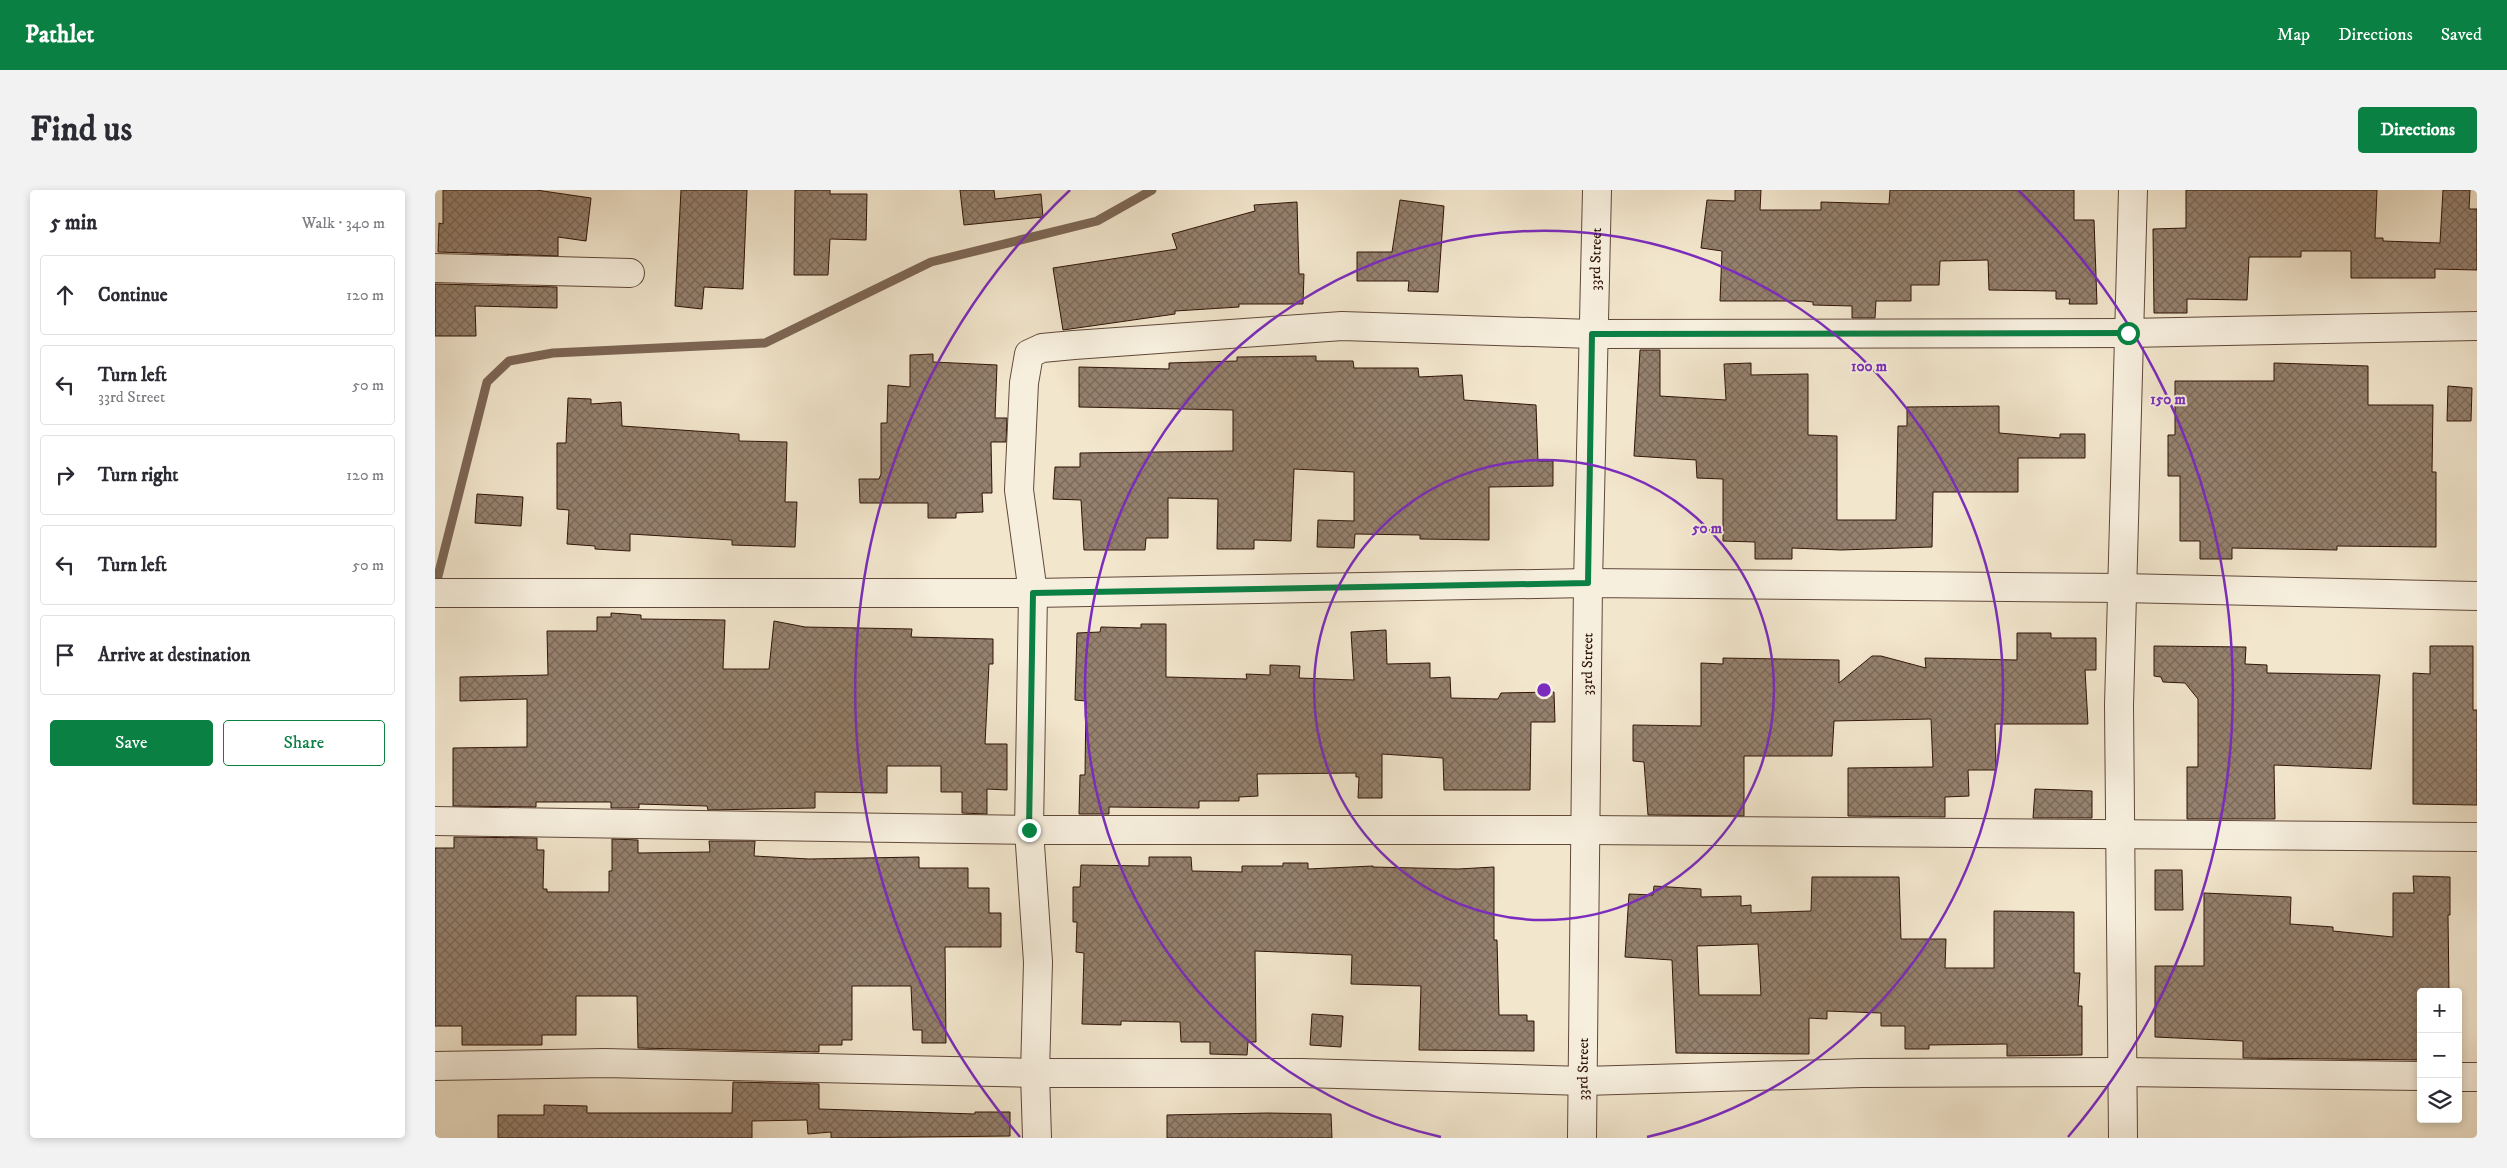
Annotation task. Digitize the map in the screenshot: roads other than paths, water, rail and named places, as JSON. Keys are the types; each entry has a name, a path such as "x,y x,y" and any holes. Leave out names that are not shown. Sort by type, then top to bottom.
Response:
{"street":[{"name":"33rd Street","path":"1583,1138 1588,583 1592,334 1597,190"},
{"path":"2123,1138 2119,705 2133,190"},
{"path":"435,268 630,273"},
{"path":"1037,1138 1035,1073 1038,962 1029,830 1033,593 1019,490 1025,365 1029,354 1042,348 1074,345 1342,326 1592,334 2128,333 2477,326"},
{"path":"435,593 1033,593 1588,583 2122,588 2477,596"},
{"path":"435,821 1029,830 1586,830 2477,837"},
{"path":"435,1066 604,1063 1035,1073 1303,1073 1584,1081 1862,1073 2122,1072 2417,1076"},
{"path":"2462,1077 2477,1077"}],"waterway":[{"path":"435,588 487,382 509,361 553,353 765,343 931,262 1097,221 1152,190"}]}
